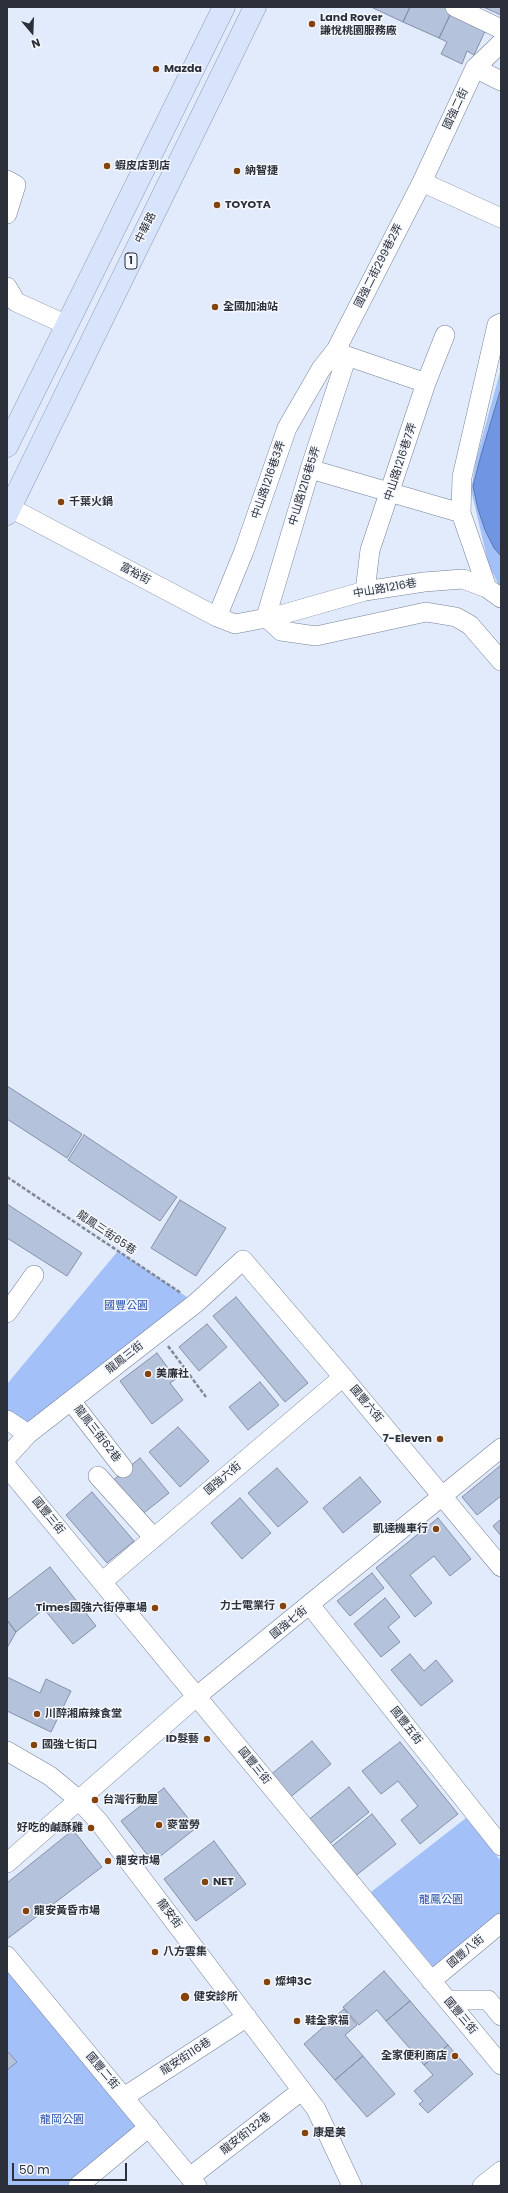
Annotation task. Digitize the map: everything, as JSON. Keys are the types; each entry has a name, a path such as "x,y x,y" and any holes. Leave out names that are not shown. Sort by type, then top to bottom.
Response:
{"main road":[{"path":"7,446 224,7"},
{"name":"中華路","path":"8,509 255,7"}],"street":[{"path":"455,7 501,30"},
{"name":"國強二街","path":"422,182 475,68 501,43"},
{"path":"475,68 501,81"},
{"path":"7,180 16,185 7,214"},
{"path":"422,182 501,218"},
{"name":"國強二街299巷2弄","path":"341,353 422,182"},
{"path":"7,287 16,302 67,325"},
{"path":"494,593 461,513 462,477 497,324 501,323"},
{"name":"中山路1216巷7弄","path":"365,591 370,550 391,492 426,383 445,335"},
{"path":"341,353 426,383"},
{"name":"中山路1216巷5弄","path":"266,617 310,469 341,353"},
{"name":"中山路1216巷3弄","path":"217,617 244,551 287,428 321,369 341,353"},
{"path":"310,469 461,513"},
{"name":"富裕街","path":"8,509 217,617 235,624 266,617"},
{"name":"中山路1216巷","path":"266,617 365,591 424,582 463,579 494,593"},
{"path":"266,617 281,631 316,636 426,612 456,617 470,625 501,662"},
{"name":"龍鳳三街","path":"7,1456 28,1434 196,1303 243,1260"},
{"name":"國豐六街","path":"243,1260 343,1376 501,1567"},
{"path":"7,1313 34,1275"},
{"name":"國強六街","path":"102,1582 343,1376"},
{"name":"龍鳳三街62巷","path":"71,1401 123,1468"},
{"path":"7,1420 28,1434"},
{"name":"國強七街","path":"7,1863 197,1696 310,1606 501,1448"},
{"name":"國豐三街","path":"7,1467 501,2065"},
{"path":"98,1476 154,1538"},
{"name":"國豐五街","path":"310,1606 501,1846"},
{"name":"龍安街","path":"7,1751 50,1776 79,1800 99,1822 316,2109 352,2186"},
{"name":"國豐八街","path":"431,1981 501,1922"},
{"name":"國豐二街","path":"7,1956 194,2181"},
{"path":"447,2000 488,2000 501,2016"},
{"name":"龍安街116巷","path":"124,2097 247,2017"},
{"name":"龍安街132巷","path":"194,2181 301,2091"},
{"path":"78,2186 149,2127"},
{"path":"482,2186 501,2171"}],"path":[{"name":"龍鳳三街65巷","path":"7,1177 196,1303"},
{"path":"158,1332 206,1397"}],"green space":[{"path":"501,332 501,589 489,566 471,490 476,460 500,372"},
{"name":"國豐公園","path":"118,1251 196,1303 28,1434 7,1420 7,1384"},
{"name":"龍鳳公園","path":"466,1818 501,1861 501,1915 435,1969 371,1892"},
{"name":"龍岡公園","path":"7,1969 140,2128 68,2186 7,2186"}],"shaded area":[{"path":"501,388 501,556 494,548 485,530 478,509 473,486"}],"building":[{"path":"371,7 410,7 403,22"},
{"path":"410,7 443,7 452,11 439,38 403,22"},
{"path":"483,7 501,7 501,15"},
{"path":"452,11 487,27 474,55 467,51 462,64 441,54 447,42 439,38"},
{"path":"7,1086 82,1134 67,1158 7,1119"},
{"path":"84,1135 177,1197 160,1221 68,1160"},
{"path":"180,1200 226,1228 196,1276 151,1248"},
{"path":"7,1204 82,1253 67,1276 7,1238"},
{"path":"236,1297 308,1383 285,1402 213,1316"},
{"path":"207,1324 227,1347 199,1371 179,1347"},
{"path":"157,1353 176,1379 170,1383 183,1400 152,1424 120,1381"},
{"path":"260,1382 279,1405 248,1430 229,1407"},
{"path":"178,1427 209,1461 180,1487 149,1452"},
{"path":"140,1458 169,1493 140,1516 111,1482"},
{"path":"501,1465 501,1496 477,1515 462,1497"},
{"path":"277,1468 308,1502 278,1527 248,1493"},
{"path":"360,1477 381,1502 343,1533 323,1508"},
{"path":"92,1492 134,1541 107,1563 66,1515"},
{"path":"240,1498 271,1533 242,1559 211,1523"},
{"path":"438,1518 471,1559 450,1576 434,1556 410,1575 432,1603 415,1617 376,1568"},
{"path":"501,1519 501,1536 493,1526"},
{"path":"50,1567 96,1626 73,1644 44,1609 16,1632 7,1620 7,1600"},
{"path":"372,1573 384,1588 350,1616 337,1601"},
{"path":"385,1598 400,1617 388,1627 400,1642 381,1657 354,1624"},
{"path":"7,1620 16,1632 7,1648"},
{"path":"410,1654 424,1671 436,1660 453,1681 421,1706 391,1670"},
{"path":"7,1677 40,1693 46,1679 71,1691 51,1732 7,1711"},
{"path":"312,1741 331,1764 288,1799 269,1776"},
{"path":"400,1742 458,1814 420,1844 401,1820 418,1806 398,1781 381,1794 362,1771"},
{"path":"349,1787 369,1812 327,1846 307,1821"},
{"name":"麥當勞","path":"164,1788 196,1828 153,1862 121,1821"},
{"path":"372,1814 396,1844 354,1877 331,1847"},
{"name":"龍安黃昏市場","path":"73,1830 102,1867 7,1939 7,1883"},
{"name":"NET","path":"214,1841 246,1884 196,1921 164,1879"},
{"path":"384,1971 410,2001 386,2021 377,2010 359,2025 343,2007"},
{"path":"410,2001 448,2045 424,2065 386,2021"},
{"path":"344,2009 357,2025 345,2035 363,2056 335,2080 304,2044"},
{"path":"448,2045 473,2074 428,2113 419,2104 423,2101 414,2091 433,2075 424,2065"},
{"path":"7,2051 17,2062 7,2070"},
{"path":"363,2056 395,2094 367,2117 335,2080"}],"place":[{"name":"Land Rover 謙悅桃園服務廠","path":"312,24"},
{"name":"Mazda","path":"156,69"},
{"name":"蝦皮店到店","path":"107,166"},
{"name":"納智捷","path":"237,171"},
{"name":"TOYOTA","path":"217,205"},
{"name":"全國加油站","path":"215,307"},
{"name":"千葉火鍋","path":"61,502"},
{"name":"美廉社","path":"148,1374"},
{"name":"7-Eleven","path":"440,1439"},
{"name":"凱達機車行","path":"436,1529"},
{"name":"力士電業行","path":"283,1606"},
{"name":"Times國強六街停車場","path":"155,1608"},
{"name":"川醉湘麻辣食堂","path":"37,1714"},
{"name":"ID髮藝","path":"207,1739"},
{"name":"國強七街口","path":"34,1745"},
{"name":"台灣行動屋","path":"95,1800"},
{"name":"麥當勞","path":"159,1825"},
{"name":"好吃的鹹酥雞","path":"91,1828"},
{"name":"龍安市場","path":"108,1861"},
{"name":"NET","path":"205,1882"},
{"name":"龍安黃昏市場","path":"26,1911"},
{"name":"八方雲集","path":"155,1952"},
{"name":"燦坤3C","path":"267,1982"},
{"name":"健安診所","path":"185,1997"},
{"name":"鞋全家福","path":"297,2021"},
{"name":"全家便利商店","path":"455,2056"},
{"name":"康是美","path":"305,2133"}]}
